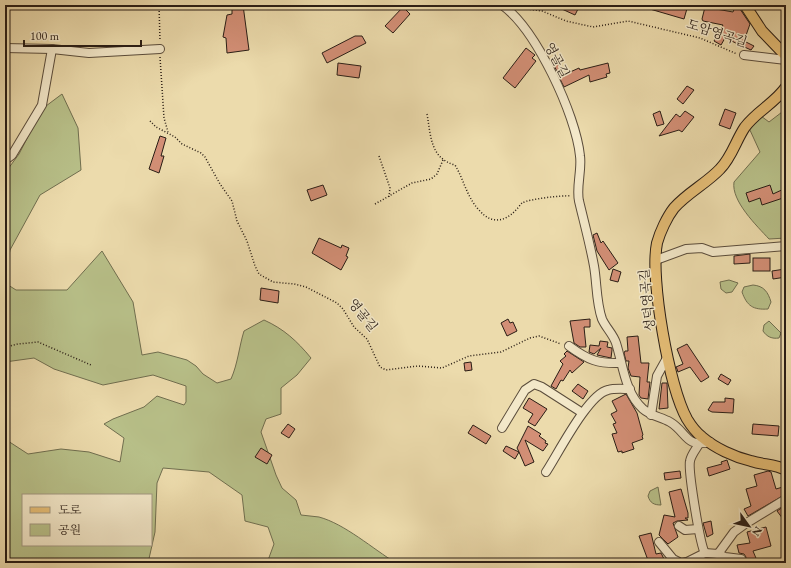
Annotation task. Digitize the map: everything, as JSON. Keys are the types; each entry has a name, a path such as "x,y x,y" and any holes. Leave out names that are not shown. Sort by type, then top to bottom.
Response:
{"main road":[{"path":"745,5 762,31 786,56"},
{"name":"성덕영곡길","path":"784,466 751,461 725,451 701,437 686,418 667,358 656,285 656,260 657,243 665,222 674,208 720,168 731,153 745,127 757,114 780,96 786,87"}],"street":[{"name":"영골길","path":"504,6 521,24 547,65 572,120 580,156 578,199 594,267 602,319 615,342 630,389 637,402 651,415 671,423 690,442 699,444"},
{"path":"5,48 52,49 89,53 160,50"},
{"path":"5,156 8,158 12,155 42,106 52,49"},
{"name":"도암영곡길","path":"744,55 786,60"},
{"path":"656,260 686,249 702,248 713,252 786,246"},
{"path":"569,346 587,359 605,364 621,363"},
{"path":"651,415 657,376 667,358"},
{"path":"502,428 525,390 534,384 542,387 581,412"},
{"path":"546,472 581,412 600,394 607,390 630,389"},
{"path":"705,553 698,529 690,461 699,444 710,442"},
{"path":"718,554 734,532 744,524 786,499"},
{"path":"679,526 685,530 698,529"},
{"path":"659,542 673,559 685,563 705,553 741,559"}],"path":[{"path":"159,5 163,111 168,132"},
{"name":"도암영곡길","path":"504,6 542,11 560,20 594,27 628,21 700,38 744,55"},
{"path":"427,114 435,152 446,163 455,165 469,196 480,212 489,219 500,221 508,218 522,203 570,196 578,199"},
{"name":"영골길","path":"150,121 156,127 168,132 182,144 201,153 205,157 220,184 232,201 237,221 259,274 273,282 306,287 337,303 343,309 354,327 367,339 380,367 386,370 418,366 442,368 469,356 501,352 530,338 539,336 569,346"},
{"path":"379,156 390,188 389,197"},
{"path":"376,204 412,183 431,179 437,174 443,160"},
{"path":"5,347 38,342 91,365"}],"green space":[{"path":"62,94 78,128 81,170 40,195 10,250 5,278 5,173 19,154 42,109"},
{"path":"786,109 786,122 783,125 786,132 786,238 769,239 746,213 741,205 734,189 734,182 760,152 749,128 761,116 769,122"},
{"path":"102,251 133,302 142,355 158,352 187,360 196,366 203,374 217,383 231,379 244,331 264,320 278,327 301,346 311,358 297,375 281,388 281,414 266,419 261,432 282,488 296,500 301,515 319,517 339,525 396,563 267,563 274,544 268,527 245,521 242,495 209,472 163,468 157,483 155,532 152,545 152,494 22,494 22,546 152,546 148,563 5,563 5,437 8,441 28,454 61,449 89,452 120,462 124,438 104,424 144,407 157,396 184,405 186,402 186,386 153,375 103,385 54,369 34,358 5,362 5,283 16,290 67,290"},
{"path":"729,280 738,283 732,292 726,293 721,289 720,282"},
{"path":"753,285 763,288 767,292 771,302 768,309 754,308 746,301 742,292 744,287"},
{"path":"769,321 781,333 779,338 770,337 763,331 764,325"},
{"path":"658,487 661,505 656,505 653,503 648,496 650,491"}],"building":[{"path":"232,5 243,5 249,50 227,53 226,38 223,37 227,15 232,14"},
{"path":"553,5 574,5 579,7 575,15"},
{"path":"643,5 688,5 684,19 643,7"},
{"path":"403,7 410,14 393,33 385,26"},
{"path":"705,7 733,12 735,7 740,9 750,24 744,41 754,46 751,50 725,38 721,45 714,41 723,25 703,21 702,19"},
{"path":"355,36 362,36 366,43 327,63 322,53"},
{"path":"526,48 535,55 532,58 536,61 515,88 503,78"},
{"path":"558,62 562,73 559,75 553,64"},
{"path":"338,63 361,66 359,78 337,75"},
{"path":"608,63 610,73 606,74 607,77 590,82 589,75 564,87 559,77 579,68 580,70"},
{"path":"687,86 694,90 683,104 677,99"},
{"path":"725,109 736,113 730,129 719,125"},
{"path":"660,111 664,124 657,126 653,114"},
{"path":"685,111 694,117 682,132 679,130 659,136 676,114 680,117"},
{"path":"160,136 166,138 161,156 164,156 159,173 149,169"},
{"path":"323,185 327,195 311,201 307,190"},
{"path":"770,185 773,194 786,188 786,197 762,205 760,198 749,202 746,193"},
{"path":"597,233 601,243 603,241 618,263 609,270 597,251 593,235"},
{"path":"319,238 341,248 342,245 349,248 346,256 348,257 341,270 312,253"},
{"path":"750,254 750,263 734,264 734,256"},
{"path":"753,258 770,258 770,271 753,271"},
{"path":"613,269 621,272 618,282 610,280"},
{"path":"785,269 786,277 773,279 772,271"},
{"path":"261,288 279,291 278,303 260,300"},
{"path":"508,319 510,323 513,322 517,331 507,336 501,323"},
{"path":"590,319 590,327 584,327 586,347 580,347 574,343 570,321"},
{"path":"638,336 641,363 649,363 647,382 650,382 648,399 641,398 639,395 640,377 631,376 628,368 629,361 626,361 624,353 625,351 628,351 627,337"},
{"path":"600,341 608,342 607,347 612,348 611,358 597,355 601,348 594,354 589,352 590,345 599,346"},
{"path":"687,344 709,377 701,382 690,367 678,372 676,367 683,364 677,349"},
{"path":"567,351 584,362 572,373 570,370 563,381 561,380 556,389 551,386 563,364 560,361 566,356 564,354"},
{"path":"471,362 472,370 465,371 464,363"},
{"path":"721,374 731,380 728,385 718,379"},
{"path":"662,383 667,383 668,408 659,409"},
{"path":"578,384 588,391 583,399 572,391"},
{"path":"626,394 637,413 643,439 632,443 634,449 622,453 622,451 618,452 612,434 617,433 613,424 616,423 611,414 617,411 612,401"},
{"path":"529,398 547,409 535,426 528,422 533,414 523,408"},
{"path":"725,398 734,399 733,413 712,412 708,410 713,402 725,402"},
{"path":"288,424 295,429 289,438 281,433"},
{"path":"753,424 779,426 778,436 752,434"},
{"path":"473,425 491,436 486,444 468,433"},
{"path":"528,426 541,434 539,436 546,441 545,443 548,444 543,451 525,440 534,462 525,466 517,448"},
{"path":"506,446 519,452 515,459 503,451"},
{"path":"261,448 272,455 267,464 255,457"},
{"path":"727,460 730,469 709,476 707,468 722,464 721,462"},
{"path":"680,471 681,478 665,480 664,473"},
{"path":"768,471 771,472 776,489 786,486 786,494 748,516 744,509 751,506 746,489 757,486 754,475"},
{"path":"681,489 688,513 688,518 685,518 688,520 673,523 678,537 668,544 659,535 664,515 675,517 669,492"},
{"path":"786,505 786,523 777,511"},
{"path":"711,521 713,534 707,537 703,523"},
{"path":"766,527 771,546 753,551 758,563 745,563 746,557 744,554 739,553 737,545 750,543 747,532"},
{"path":"651,533 656,554 661,553 666,563 649,563 639,536"}]}
